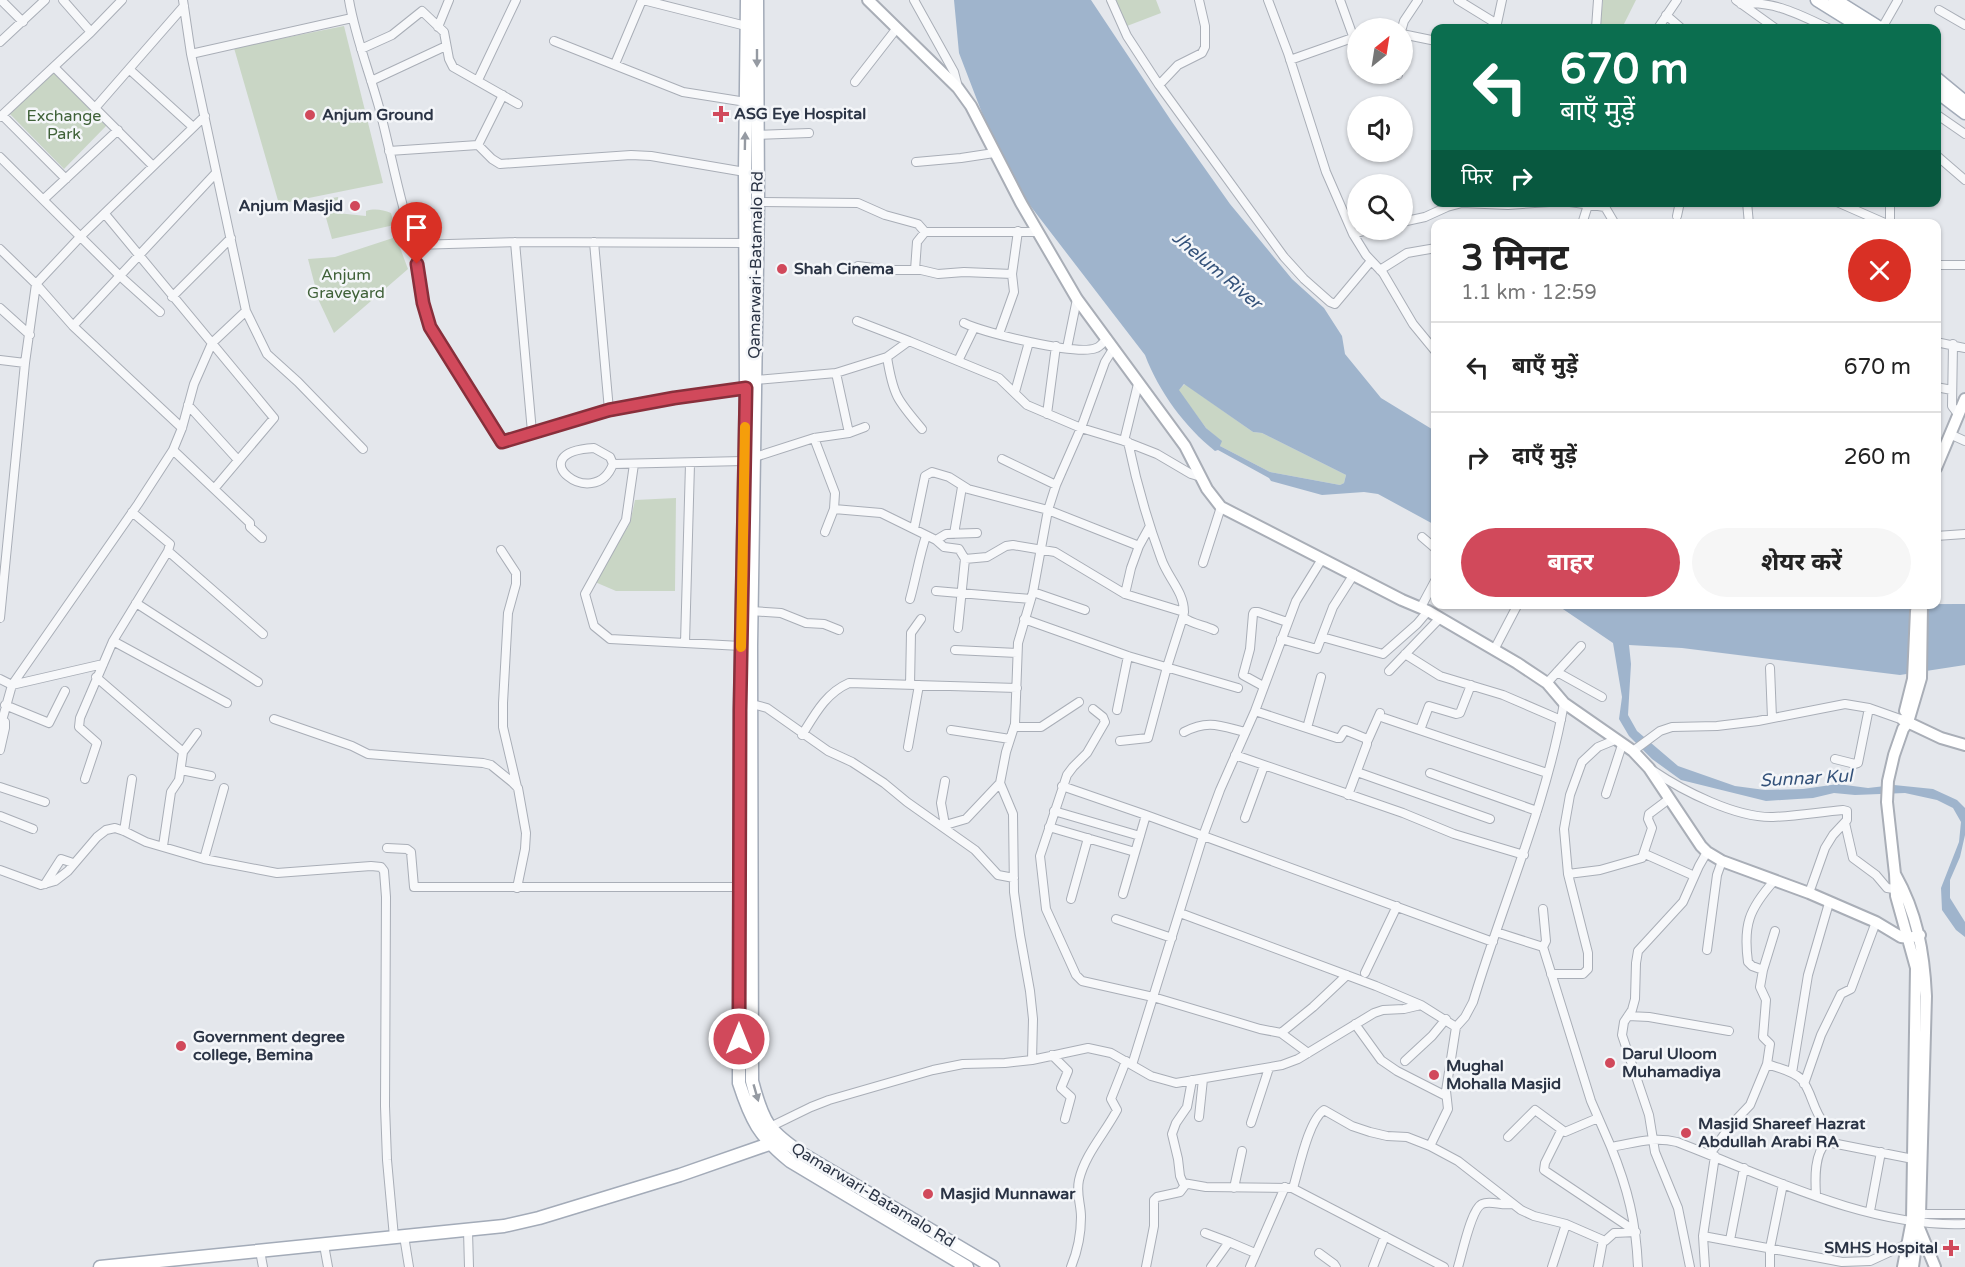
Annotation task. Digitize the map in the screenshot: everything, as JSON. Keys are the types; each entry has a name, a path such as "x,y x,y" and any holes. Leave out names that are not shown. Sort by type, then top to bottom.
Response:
{"main road":[{"path":"747,0 745,243 750,384"},
{"name":"Qamarwari-Batamalo Rd","path":"757,0 758,202 741,646 739,1083 747,1107 769,1144 790,1161 967,1267"},
{"path":"1817,0 1856,24"},
{"path":"1835,0 1874,24"},
{"path":"1941,82 1965,102"},
{"path":"1941,95 1965,113"},
{"name":"Qamarwari-Batamalo Rd","path":"748,459 752,704 752,1081 762,1113 776,1136 993,1267"},
{"path":"739,887 752,892"},
{"path":"100,1267 201,1262 260,1251 504,1226 540,1218 769,1144 804,1155"},
{"path":"902,1228 908,1216"}],"street":[{"path":"1,0 23,22"},
{"path":"0,42 45,0"},
{"path":"63,0 91,32"},
{"path":"66,179 1,116 122,0"},
{"path":"349,0 402,209 414,245 423,303 430,327 502,442 609,410 750,384 836,373 887,357 909,341"},
{"path":"438,27 449,0"},
{"path":"615,64 643,0 746,26"},
{"path":"868,0 958,88 970,106 1037,232 1077,299 1185,446 1207,489 1221,507 1402,600 1424,609 1547,683 1564,703 1615,740 1636,749 1707,852 1722,861 1809,893 1880,924 1901,937 1914,937"},
{"path":"914,0 954,72 958,88"},
{"path":"1111,0 1127,36 1159,85 1284,258 1330,302 1335,304 1371,261"},
{"path":"1159,85 1178,65 1202,53 1205,47 1205,26 1199,0"},
{"path":"1268,0 1326,172 1347,220"},
{"path":"1340,0 1348,18"},
{"path":"1406,18 1418,0"},
{"path":"1458,0 1494,24"},
{"path":"1497,24 1502,0"},
{"path":"1596,24 1598,0"},
{"path":"1660,24 1677,0"},
{"path":"1883,24 1898,0"},
{"path":"1738,2 1762,1 1819,24"},
{"path":"478,80 512,2"},
{"path":"1738,2 1769,24"},
{"path":"183,3 190,54 246,311 267,354 298,382 363,449"},
{"path":"95,108 183,3"},
{"path":"1939,10 1965,25"},
{"path":"361,49 392,35 422,11 444,32 449,59 453,67 518,104"},
{"path":"1666,15 1676,24"},
{"path":"190,54 352,18"},
{"path":"855,81 897,28"},
{"path":"1413,36 1431,40"},
{"path":"1290,60 1347,39"},
{"path":"554,41 683,92 746,102"},
{"path":"371,81 446,46"},
{"path":"129,69 193,127"},
{"path":"57,70 153,166"},
{"path":"477,146 503,95"},
{"path":"0,618 25,363 36,284 81,236 205,116"},
{"path":"1941,117 1965,134"},
{"path":"44,199 118,130"},
{"path":"757,135 809,133"},
{"path":"389,151 477,146 500,164 631,155 651,156 745,172"},
{"path":"916,162 994,153"},
{"path":"0,157 120,276 160,312"},
{"path":"1941,159 1965,180"},
{"path":"73,326 215,174"},
{"path":"758,202 858,203 918,224 925,232 1037,232"},
{"path":"1413,220 1447,207"},
{"path":"1677,216 1679,207"},
{"path":"1850,207 1877,219"},
{"path":"105,214 274,418 214,489"},
{"path":"999,334 1013,295 1012,274 1018,231"},
{"path":"915,270 917,242 925,232"},
{"path":"172,297 231,238"},
{"path":"1357,240 1380,270 1413,324 1431,346"},
{"path":"414,245 515,242 745,243"},
{"path":"515,242 532,432"},
{"path":"594,242 609,410"},
{"path":"1380,270 1407,253 1418,249 1431,248"},
{"path":"0,249 36,284 73,326 182,428"},
{"path":"1941,265 1965,265"},
{"path":"858,266 938,273 1012,274"},
{"path":"1067,348 1077,299"},
{"path":"0,308 30,335"},
{"path":"0,728 12,685 173,450 182,428 194,384 212,343 246,311"},
{"path":"857,321 999,378 1023,402 1047,414 1081,428 1126,441 1201,477"},
{"path":"964,323 974,328 1029,342 1067,348 1093,349 1110,344"},
{"path":"958,361 974,328"},
{"path":"1015,392 1029,342"},
{"path":"1941,343 1965,348"},
{"path":"944,825 959,823 966,819 1000,783 1014,728 1017,653 1032,595 1048,510 1056,484 1081,428 1110,344"},
{"path":"1953,344 1953,409 1962,412"},
{"path":"1047,414 1056,346"},
{"path":"887,357 892,388 897,398 922,429"},
{"path":"0,360 25,363"},
{"path":"836,373 849,433"},
{"path":"1120,741 1148,738 1184,614 1183,599 1161,560 1126,441 1138,384"},
{"path":"1941,388 1952,390"},
{"path":"1941,470 1960,438 1965,399"},
{"path":"188,405 238,460"},
{"path":"1941,457 1962,412"},
{"path":"613,464 690,464 748,459 814,438 849,433 865,427"},
{"path":"814,438 835,493 834,509 825,532"},
{"path":"594,448 610,457 613,464 607,476 593,483 573,480 561,469 561,462 565,455 578,449 594,448"},
{"path":"173,450 250,523 250,527 262,538"},
{"path":"1002,459 1056,484"},
{"path":"634,464 626,520 585,594 594,626 610,639 741,646"},
{"path":"685,643 690,464"},
{"path":"914,529 926,474 932,471 944,475 962,487 1048,510 1139,546"},
{"path":"954,534 962,487"},
{"path":"1203,563 1221,507"},
{"path":"834,509 881,513 936,540 944,547 959,549 965,559 958,628"},
{"path":"85,779 98,743 79,727 78,723 96,677 114,641 170,544 132,512"},
{"path":"1125,594 1139,546 1150,526"},
{"path":"936,540 943,535 977,533"},
{"path":"1941,536 1965,534"},
{"path":"910,599 926,536"},
{"path":"1422,537 1431,545"},
{"path":"965,559 987,557 1006,546 1041,548 1062,556 1125,594 1184,614 1188,621 1214,630"},
{"path":"501,550 516,573 516,584 508,613 503,727 526,833 517,888"},
{"path":"168,551 263,634"},
{"path":"1071,1267 1081,1238 1079,1180 1088,1158 1117,1110 1111,1099 1129,1063 1153,998 1203,836 1254,711 1287,622 1304,586 1322,559"},
{"path":"1281,639 1315,649 1333,607 1354,574"},
{"path":"936,591 1032,595 1085,610"},
{"path":"1322,637 1383,654 1417,624 1431,592"},
{"path":"136,603 258,682"},
{"path":"1494,650 1515,609"},
{"path":"1916,609 1917,678"},
{"path":"1913,1267 1926,996 1925,960 1914,937 1904,925 1894,889 1895,874 1887,802 1888,781 1917,678 1922,609"},
{"path":"751,610 781,613 806,623 824,624 839,630"},
{"path":"1263,686 1243,675 1250,649 1253,614 1258,612 1287,622"},
{"path":"1389,671 1440,618"},
{"path":"908,747 914,685 911,633 921,619"},
{"path":"1024,619 1128,656 1238,688"},
{"path":"114,641 227,702"},
{"path":"1547,683 1581,646"},
{"path":"955,650 1017,653"},
{"path":"1405,654 1440,675 1503,695 1561,720"},
{"path":"1117,710 1128,656"},
{"path":"0,680 12,685 103,664"},
{"path":"1770,668 1772,718"},
{"path":"1557,672 1602,697"},
{"path":"96,677 183,752"},
{"path":"1307,728 1321,677"},
{"path":"802,735 820,706 839,688 849,683 1017,688"},
{"path":"1420,730 1429,706 1456,714 1460,713 1471,686"},
{"path":"6,705 49,723 65,691"},
{"path":"1014,728 1041,727 1079,702"},
{"path":"1430,1146 1447,1113 1446,1084 1456,1027 1470,1008 1524,855 1556,748 1564,703"},
{"path":"752,704 767,708 828,752 852,762 884,783 975,850 998,875 1014,878"},
{"path":"1636,749 1666,728 1717,726 1845,704 1869,708 1941,738 1965,745"},
{"path":"1835,759 1858,763 1869,708"},
{"path":"1093,709 1104,718 1104,724 1087,753 1070,771 1062,786 1040,856 1046,909 1076,975 1082,981 1281,1033 1308,1053"},
{"path":"1254,711 1338,738 1345,730 1368,740"},
{"path":"0,750 5,728 2,716"},
{"path":"1348,795 1368,740 1382,716 1547,773"},
{"path":"274,720 352,746 368,754 491,765 518,788"},
{"path":"1184,732 1203,724 1212,724 1245,732"},
{"path":"951,730 1010,739"},
{"path":"163,846 171,792 179,780 183,752 197,733"},
{"path":"1606,794 1615,740"},
{"path":"1551,974 1583,974 1588,965 1586,944 1568,874 1564,829 1577,772 1588,754 1615,740"},
{"path":"1236,755 1403,813 1454,834 1524,855"},
{"path":"1245,818 1264,765"},
{"path":"1649,768 1687,792 1736,810 1772,817 1843,810 1848,813 1845,823 1833,835 1825,848 1809,893"},
{"path":"181,770 211,776"},
{"path":"1357,772 1490,819"},
{"path":"1430,773 1537,811"},
{"path":"124,831 132,779"},
{"path":"944,825 941,803 945,781"},
{"path":"1000,783 1013,814 1014,878 1033,1019 1032,1060"},
{"path":"1062,786 1492,942"},
{"path":"0,787 45,802"},
{"path":"204,859 224,788"},
{"path":"1568,874 1642,858 1652,828 1648,819 1649,814 1669,799"},
{"path":"1054,811 1140,836"},
{"path":"1123,894 1146,815"},
{"path":"0,816 33,829"},
{"path":"1845,823 1853,858 1876,875 1887,888 1894,889"},
{"path":"1049,827 1135,852"},
{"path":"0,871 41,885 45,884 59,878 106,830 115,828 146,842 204,859 277,873 381,867 384,871 386,897 385,1117 399,1236 409,1267"},
{"path":"1071,899 1088,838"},
{"path":"387,848 407,849 411,852 414,887 739,887"},
{"path":"1690,1267 1678,1208 1649,1139 1649,1115 1622,1041 1622,1029 1635,999 1638,951 1683,902 1707,852"},
{"path":"1645,854 1690,874"},
{"path":"45,884 60,860 65,859 74,863"},
{"path":"1707,950 1722,861"},
{"path":"1895,874 1903,887 1916,924 1914,937 1916,968 1913,1159 1916,1220 1935,1267"},
{"path":"1763,970 1748,962 1747,928 1755,903 1774,881"},
{"path":"1791,1073 1808,975 1829,903"},
{"path":"1365,973 1396,906"},
{"path":"1543,909 1546,940 1543,947 1565,1023 1598,1119 1626,1185 1636,1232 1638,1267"},
{"path":"1180,913 1421,1005 1456,1027"},
{"path":"1116,919 1172,938"},
{"path":"1880,924 1916,924"},
{"path":"1804,1084 1821,1035 1841,994 1851,989 1880,924"},
{"path":"1705,1267 1703,1236 1712,1155 1731,1125 1748,1109 1767,1064 1770,1045 1763,1035 1766,1000 1760,989 1763,970 1775,931"},
{"path":"1496,933 1543,947"},
{"path":"1281,1033 1347,975"},
{"path":"770,1127 820,1103 905,1077 963,1064 1032,1060 1088,1048 1111,1053 1163,1081 1176,1083 1269,1068 1282,1065 1308,1053 1383,1010 1421,1005"},
{"path":"1628,1016 1649,1017 1729,1031"},
{"path":"1405,1061 1432,1036 1446,1019"},
{"path":"1355,1024 1381,1060 1397,1071 1446,1096"},
{"path":"1052,1055 1068,1071 1061,1088 1071,1096 1065,1119"},
{"path":"1767,1064 1800,1078 1824,1123"},
{"path":"1251,1123 1269,1068"},
{"path":"1199,1117 1203,1079"},
{"path":"1192,1080 1187,1107 1176,1123 1172,1134 1181,1180 1186,1184 1234,1188 1289,1188 1443,1267"},
{"path":"1250,1267 1289,1188 1308,1137 1323,1110 1352,1126 1386,1136 1407,1137 1430,1146 1458,1161 1511,1204 1534,1216 1566,1224 1603,1240 1607,1240 1614,1233 1636,1232"},
{"path":"1508,1137 1535,1110 1561,1131 1568,1132 1598,1119"},
{"path":"1561,1131 1545,1163 1544,1170 1636,1232"},
{"path":"1611,1147 1649,1139 1677,1142 1783,1184 1870,1211 1916,1220 1965,1224"},
{"path":"1816,1195 1816,1169 1821,1149 1825,1143 1831,1141 1913,1159"},
{"path":"1234,1188 1242,1151"},
{"path":"1870,1211 1881,1152"},
{"path":"1730,1240 1744,1168"},
{"path":"1146,1267 1154,1226 1154,1200 1157,1197 1180,1192 1186,1184"},
{"path":"1770,1267 1770,1248 1783,1184"},
{"path":"1458,1267 1472,1220 1479,1206 1486,1203 1511,1204"},
{"path":"1916,1220 1965,1214"},
{"path":"1903,1267 1907,1244 1916,1220"},
{"path":"1552,1267 1566,1224"},
{"path":"468,1230 469,1267"},
{"path":"1205,1233 1255,1253"},
{"path":"1373,1267 1384,1236"},
{"path":"1703,1236 1770,1248 1820,1263 1859,1263 1879,1258 1907,1244"},
{"path":"1598,1267 1603,1240"},
{"path":"1211,1267 1229,1242"},
{"path":"324,1245 328,1267"},
{"path":"260,1251 263,1267"},
{"path":"1319,1253 1336,1267"}],"green space":[{"path":"1115,0 1156,0 1161,13 1127,26"},
{"path":"1603,0 1636,0 1624,24 1600,24"},
{"name":"Anjum Ground","path":"344,26 383,183 279,204 234,48"},
{"name":"Exchange Park","path":"51,69 107,125 64,169 8,112"},
{"path":"338,197 337,213 366,216 366,211 382,210 391,213 394,225 332,239 321,200"},
{"name":"Anjum Graveyard","path":"396,237 408,269 334,333 319,301 308,259 335,257"},
{"path":"1185,384 1253,432 1262,433 1346,475 1344,483 1340,485 1270,472 1220,446 1221,441 1206,428 1178,390"},
{"path":"676,498 675,591 616,591 595,582 630,523 635,500"}],"water":[{"name":"Jhelum River","path":"954,0 1091,0 1230,204 1292,279 1324,308 1342,336 1345,354 1381,398 1431,429 1431,523 1378,494 1364,492 1322,495 1271,481 1218,450 1215,451 1204,442 1183,420 1165,395 1145,355 1005,173 959,53","holes":["1184,384 1253,432 1262,433 1346,475 1344,483 1340,485 1270,472 1220,446 1222,441 1206,428 1179,390"]},
{"path":"1941,604 1965,604 1965,665 1900,675 1682,648 1629,645 1631,664 1628,715 1637,731 1678,766 1735,786 1765,790 1803,789 1838,784 1868,788 1894,785 1933,789 1957,800 1965,808 1965,835 1960,857 1950,880 1950,898 1965,922 1965,937 1956,930 1942,910 1941,888 1959,842 1961,822 1953,808 1937,800 1905,793 1855,795 1834,793 1813,798 1766,801 1681,780 1652,759 1629,736 1619,719 1622,697 1613,643 1563,609 1941,609"}],"slow traffic":[{"path":"741,647 745,427"}],"place":[{"name":"ASG Eye Hospital","path":"721,114"},
{"name":"Anjum Ground","path":"310,115"},
{"name":"Anjum Masjid","path":"355,206"},
{"name":"Shah Cinema","path":"782,269"},
{"name":"Government degree college, Bemina","path":"181,1046"},
{"name":"Darul Uloom Muhamadiya","path":"1610,1063"},
{"name":"Mughal Mohalla Masjid","path":"1434,1075"},
{"name":"Masjid Shareef Hazrat Abdullah Arabi RA","path":"1686,1133"},
{"name":"Masjid Munnawar","path":"928,1194"},
{"name":"SMHS Hospital","path":"1951,1248"}],"route":[{"path":"417,264 423,303 430,327 502,442 609,410 746,388 740,710 739,1039"}],"water label":[{"name":"Sunnar Kul","path":"1806,778"}]}
